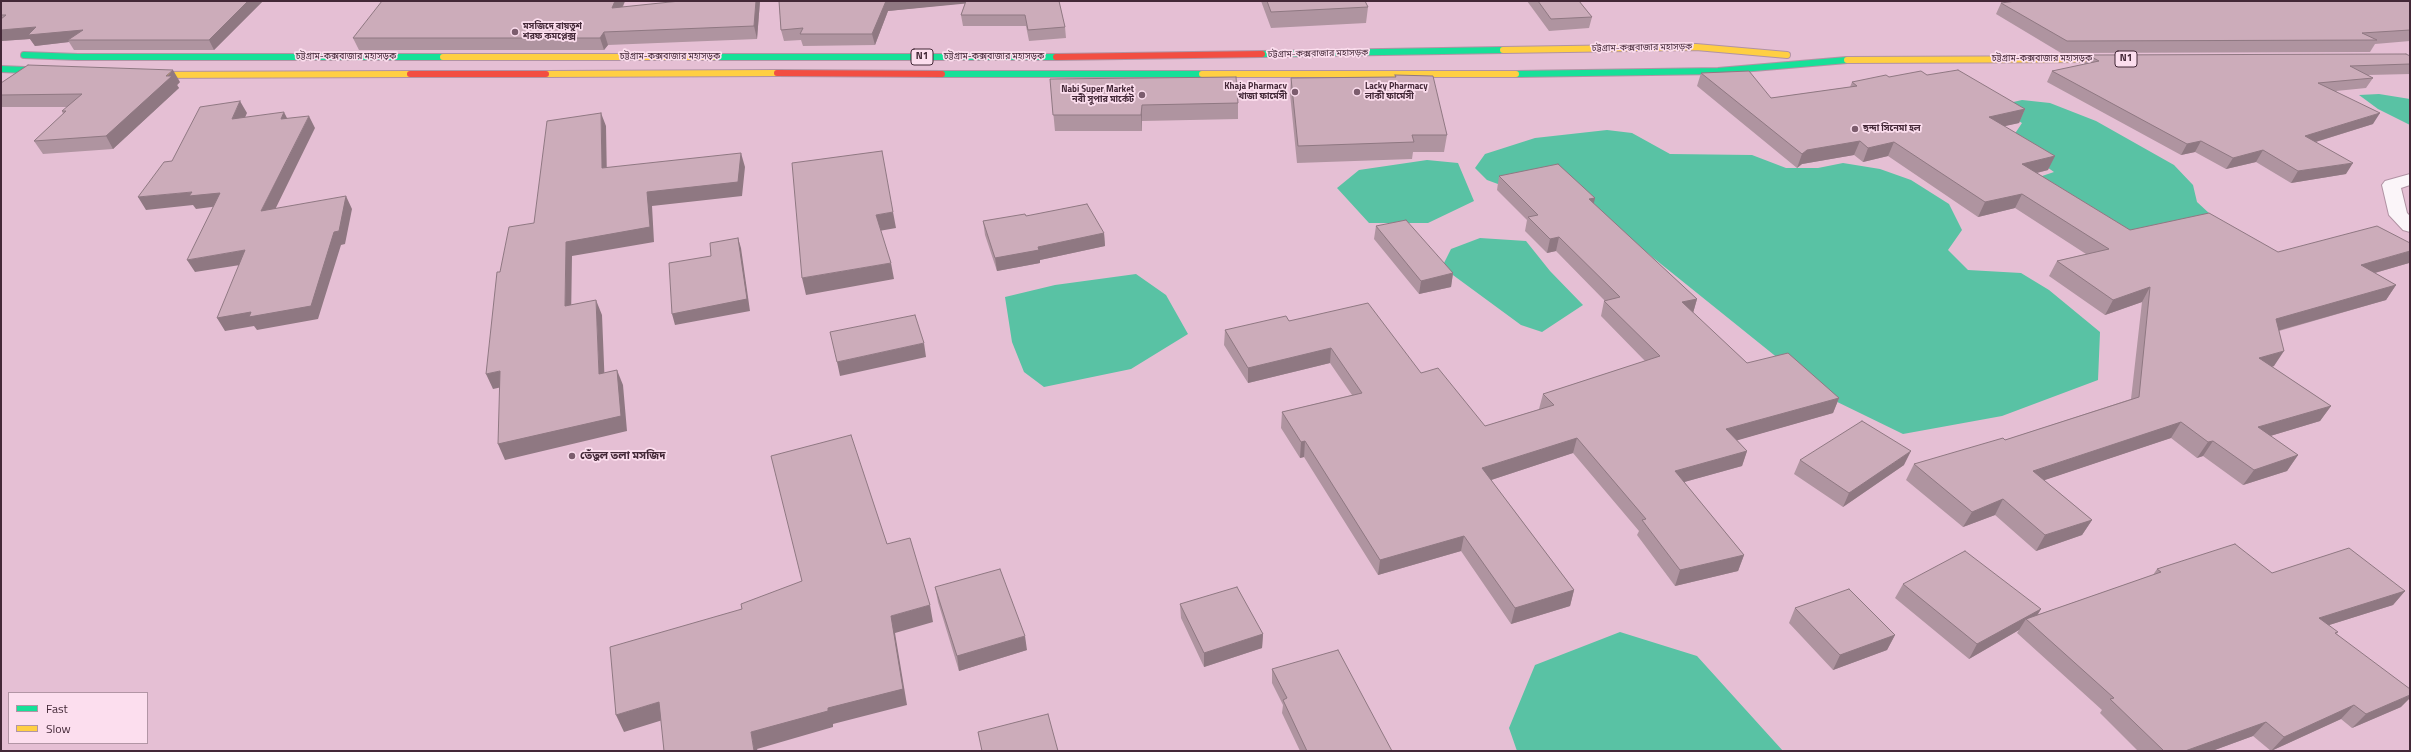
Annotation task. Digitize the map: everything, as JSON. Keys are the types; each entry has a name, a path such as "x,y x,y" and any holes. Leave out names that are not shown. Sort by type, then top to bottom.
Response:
{"highway":[{"name":"চট্টগ্রাম-কক্সবাজার মহাসড়ক","path":"16,55 78,57 1043,57 1696,47 1842,60"},
{"name":"চট্টগ্রাম-কক্সবাজার মহাসড়ক","path":"140,75 711,73 1471,75 1718,71 1842,60 2126,59"},
{"path":"1,69 63,72"}],"street":[{"path":"2410,179 2391,185 2398,215 2410,226"}],"shaded area":[{"path":"2379,94 2410,99 2410,125 2378,109 2359,95"},
{"path":"2022,100 2050,103 2096,121 2174,165 2193,185 2197,202 2210,214 2220,229 2118,231 2033,179 2054,172 2010,141 2022,123 1996,106"},
{"path":"1607,130 1632,133 1670,154 1752,155 1786,168 1818,168 1843,163 1880,169 1911,180 1949,204 1962,230 1948,250 1968,270 2021,273 2049,290 2100,332 2098,380 2002,416 1903,434 1825,396 1615,227 1487,180 1475,168 1485,154 1535,138"},
{"path":"1427,160 1458,163 1474,201 1428,223 1369,223 1337,188 1359,170"},
{"path":"1480,238 1526,241 1550,271 1583,305 1542,332 1521,325 1442,267 1451,249"},
{"path":"1136,274 1166,295 1188,334 1131,369 1044,387 1024,372 1012,342 1005,297 1055,285"},
{"path":"1620,632 1697,656 1783,751 1517,751 1509,728 1535,665"}],"building":[{"path":"1,1 248,1 209,40 68,40 83,30 28,35 36,27 1,30 1,19 6,15 1,15"},
{"path":"382,1 615,1 612,8 680,1 756,1 754,26 604,32 600,38 353,38"},
{"path":"779,1 886,1 872,34 800,34 803,28 781,30"},
{"path":"966,1 1059,1 1065,27 1028,30 1025,15 961,15"},
{"path":"1267,1 1365,1 1368,7 1271,12"},
{"path":"1538,1 1579,1 1592,17 1551,19"},
{"path":"2016,1 2410,1 2410,30 2362,33 2377,40 2067,41 2001,3"},
{"path":"2406,54 2410,56 2410,64 2350,66 2373,78 2318,83 2380,113 2305,136 2353,163 2298,171 2263,150 2233,158 2201,141 2187,144 2052,71 2099,61 2088,55"},
{"path":"28,65 173,70 166,76 172,76 106,136 34,141 66,111 62,111 82,94 1,95 1,83"},
{"path":"1958,70 2025,109 1989,117 2055,156 2022,164 2130,230 2209,213 2278,252 2377,226 2410,243 2410,251 2361,265 2396,285 2276,319 2284,351 2259,358 2331,406 2258,427 2298,455 2254,470 2213,441 2208,442 2181,422 2033,471 2092,520 2045,535 2003,499 1972,512 1914,464 2003,438 2005,440 2139,397 2150,287 2113,300 2057,261 2109,249 2022,194 1985,202 1894,142 1868,148 1860,141 1807,150 1802,154 1701,73 1749,71 1771,98 1857,86 1852,82 1886,75 1889,77 1921,71 1927,75"},
{"path":"1395,75 1433,76 1447,135 1412,135 1414,142 1298,146 1291,78 1396,77"},
{"path":"1236,77 1238,103 1142,105 1141,115 1053,115 1050,79"},
{"path":"240,101 232,119 284,112 281,119 309,116 261,211 346,196 339,231 334,232 311,306 249,317 251,312 217,318 245,250 187,260 220,193 189,196 192,192 138,197 164,162 172,161 200,107"},
{"path":"601,113 602,168 741,153 738,182 647,192 650,227 566,242 565,306 596,300 599,374 617,370 621,416 498,444 500,371 486,374 497,272 500,272 509,227 534,223 547,121"},
{"path":"882,151 893,212 876,215 891,263 802,278 792,163"},
{"path":"1558,164 1595,198 1589,199 1697,299 1682,302 1747,363 1788,353 1839,398 1726,429 1747,451 1675,471 1744,555 1680,570 1642,520 1646,519 1577,438 1482,468 1574,590 1515,608 1464,536 1380,560 1305,441 1301,442 1282,412 1362,393 1331,348 1248,368 1225,330 1286,316 1289,321 1368,303 1421,373 1438,368 1485,426 1554,405 1543,394 1660,356 1604,301 1620,297 1559,237 1550,239 1528,217 1538,215 1499,176"},
{"path":"1087,204 1104,233 1038,247 1039,250 995,258 983,221 1025,214 1026,216"},
{"path":"1406,220 1453,273 1421,281 1376,226"},
{"path":"738,238 747,299 672,314 669,263 711,256 710,243"},
{"path":"915,315 924,343 837,362 830,332"},
{"path":"1862,421 1911,451 1849,493 1800,460"},
{"path":"851,435 887,544 910,538 930,605 891,616 903,689 828,708 828,711 751,732 754,751 664,751 659,702 616,715 610,647 742,609 741,604 802,581 771,456"},
{"path":"2235,544 2272,573 2349,548 2405,591 2319,618 2338,632 2335,633 2410,689 2410,695 2366,714 2354,705 2284,737 2266,722 2185,751 2164,751 2110,699 2114,698 2026,619 2161,572 2157,569"},
{"path":"1965,551 2041,609 1977,644 1903,584"},
{"path":"1000,569 1025,636 957,656 935,587"},
{"path":"1237,587 1263,634 1204,653 1180,604"},
{"path":"1849,589 1895,635 1840,655 1795,608"},
{"path":"1338,650 1392,751 1307,751 1283,700 1287,698 1272,669"},
{"path":"1048,714 1058,751 982,751 978,732"}],"traffic: fast":[{"path":"1262,54 1503,50"},
{"path":"24,55 78,57 443,57"},
{"path":"713,57 1056,57"},
{"path":"1516,74 1718,71 1847,60"},
{"path":"1,69 50,71"},
{"path":"942,74 1202,74"}],"traffic: slow":[{"path":"1503,50 1696,47 1787,55"},
{"path":"443,57 713,57"},
{"path":"1847,60 2115,59"},
{"path":"546,74 777,73"},
{"path":"146,75 410,74"},
{"path":"1202,74 1516,74"}],"traffic: jam":[{"path":"1056,57 1262,54"},
{"path":"777,73 942,74"},
{"path":"410,74 546,74"}],"place":[{"name":"মসজিদে বায়তুশ শরফ কমপ্লেক্স","path":"515,32"},
{"name":"Khaja Pharmacy খাজা ফার্মেসী","path":"1295,92"},
{"name":"Lacky Pharmacy লাকী ফার্মেসী","path":"1357,92"},
{"name":"Nabi Super Market নবী সুপার মার্কেট","path":"1142,95"},
{"name":"ছন্দা সিনেমা হল","path":"1855,129"},
{"name":"তেঁতুল তলা মসজিদ","path":"572,456"}]}
